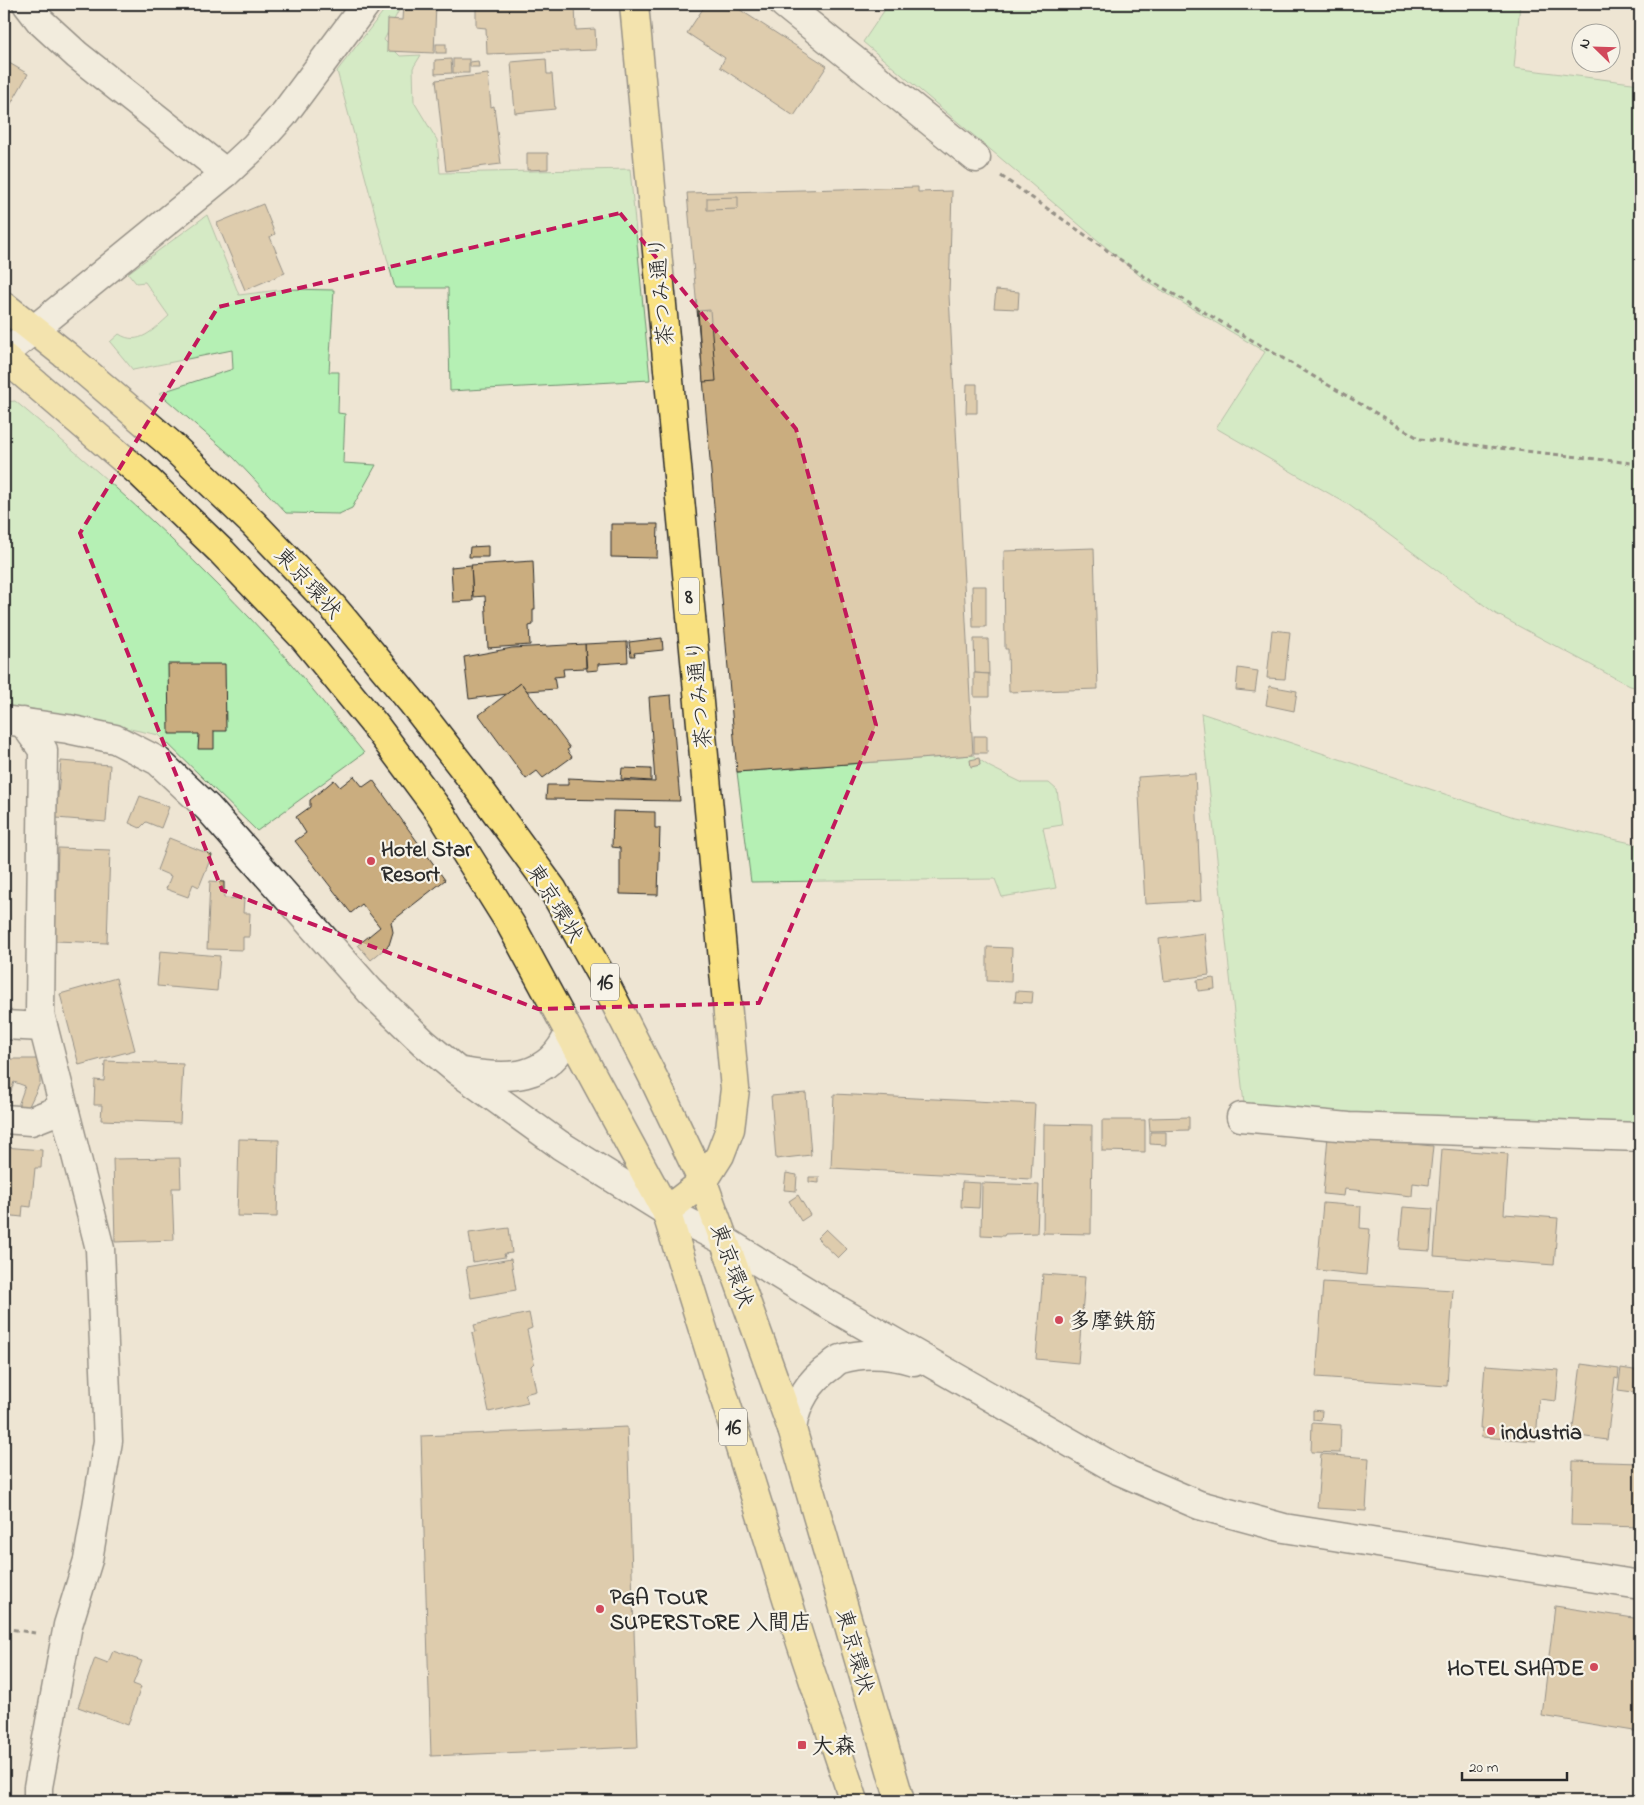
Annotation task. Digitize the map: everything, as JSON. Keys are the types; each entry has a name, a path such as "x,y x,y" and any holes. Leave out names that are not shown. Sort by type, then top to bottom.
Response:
{"main road":[{"name":"茶つみ通り","path":"634,4 735,1089 730,1129 720,1155 703,1182 666,1211"},
{"name":"東京環状","path":"4,306 34,329 169,444 254,523 333,607 412,701 477,786 552,890 602,977 653,1076 703,1182 792,1429 900,1801"},
{"name":"東京環状","path":"4,355 140,473 222,552 303,637 375,725 442,815 511,925 666,1211 801,1643 854,1801"}],"street":[{"path":"27,4 40,21 77,56 226,173"},
{"path":"4,355 226,173 256,146 284,114 366,4"},
{"path":"784,4 976,158"},
{"path":"14,721 43,750 40,1014 100,1249 108,1441 88,1560 68,1625 38,1787 38,1801"},
{"path":"14,721 68,729 115,739 158,761 208,808 370,991 424,1043 459,1072 560,1145 666,1211 725,1241 822,1301 1120,1471 1199,1505 1284,1528 1640,1585"},
{"path":"4,1025 43,1027"},
{"path":"459,1072 490,1077 517,1076 544,1066 564,1047 569,1033"},
{"path":"4,1119 31,1121 64,1108"},
{"path":"1241,1117 1349,1127 1640,1137"},
{"path":"792,1429 794,1417 809,1386 824,1371 840,1360 864,1356 894,1355 942,1369"}],"path":[{"path":"976,158 1148,278 1420,439 1640,464"},
{"path":"4,1628 39,1634"}],"highlighted area":[{"path":"620,213 796,429 876,725 759,1003 538,1009 222,890 80,533 218,307"}],"green space":[{"path":"389,4 399,4 401,6 384,40 400,56 421,55 413,68 414,102 437,140 440,173 630,169 650,380 450,391 448,288 395,288 337,71"},
{"path":"925,4 1520,4 1514,68 1640,84 1640,688 1630,686 1496,614 1349,505 1216,428 1265,352 1146,281 863,42 886,8"},
{"path":"207,215 239,295 287,289 334,290 329,372 339,372 338,413 345,414 343,463 376,465 352,508 339,514 286,513 233,457 159,393 233,369 232,350 133,370 110,342 119,334 133,338 146,335 169,316 145,282 136,283 128,273"},
{"path":"15,401 135,506 221,588 279,650 364,753 257,831 159,735 28,708 4,709 4,402"},
{"path":"1201,713 1514,817 1640,845 1640,1139 1245,1113"},
{"path":"973,755 990,767 1023,783 1049,783 1057,790 1062,825 1043,828 1056,888 1002,897 995,879 751,882 737,772"}],"building":[{"path":"403,4 436,4 434,53 387,51 388,19 402,20"},
{"path":"476,4 575,4 576,30 595,29 596,50 487,54 486,28 476,27"},
{"path":"706,4 731,4 827,66 794,116 720,67 725,58 687,33"},
{"path":"436,44 446,44 446,53 436,53"},
{"path":"451,59 452,73 435,74 435,60"},
{"path":"453,59 469,59 469,73 453,73"},
{"path":"546,59 547,74 552,74 555,109 515,113 511,62"},
{"path":"4,60 28,74 4,116"},
{"path":"478,61 479,67 470,67 470,62"},
{"path":"488,74 491,107 494,106 501,164 446,171 436,80"},
{"path":"527,153 548,153 548,169 527,170"},
{"path":"918,187 918,192 952,191 949,295 973,755 737,772 687,193"},
{"path":"738,197 738,209 707,210 707,198"},
{"path":"263,204 275,234 270,237 285,273 245,290 217,223"},
{"path":"996,290 1019,292 1018,309 994,308"},
{"path":"710,310 716,381 703,382 698,311"},
{"path":"967,384 977,384 977,413 966,413"},
{"path":"611,524 658,524 657,558 611,557"},
{"path":"488,546 488,557 469,557 470,547"},
{"path":"1094,548 1098,689 1009,692 1008,649 1005,649 1004,551"},
{"path":"533,561 535,609 533,609 533,625 529,626 530,645 488,648 485,596 473,597 471,565"},
{"path":"471,565 473,601 453,602 451,567"},
{"path":"972,586 986,586 986,627 973,627"},
{"path":"1272,630 1290,632 1285,679 1267,678"},
{"path":"662,638 663,650 634,653 635,656 631,656 629,642"},
{"path":"974,639 988,639 989,674 975,673"},
{"path":"627,642 628,662 598,664 598,670 587,671 585,644"},
{"path":"585,644 586,668 563,669 564,676 554,677 556,689 527,691 521,683 507,694 469,699 464,657 512,648"},
{"path":"168,664 225,664 226,731 214,731 214,749 198,749 199,734 169,734"},
{"path":"1238,668 1258,671 1255,692 1236,690"},
{"path":"974,673 989,674 989,697 974,697"},
{"path":"521,683 570,748 567,750 572,757 543,778 537,771 526,779 479,715"},
{"path":"1269,686 1297,691 1294,711 1266,705"},
{"path":"671,695 680,801 546,799 547,785 568,785 568,778 655,782 649,697"},
{"path":"974,736 987,736 987,753 974,753"},
{"path":"979,758 980,765 971,767 970,760"},
{"path":"61,761 110,765 106,822 56,818"},
{"path":"622,768 651,769 651,781 621,779"},
{"path":"1195,773 1201,901 1145,904 1138,777"},
{"name":"Hotel Star Resort","path":"354,776 363,787 373,780 445,880 391,922 393,932 389,945 371,960 358,945 380,927 362,904 351,913 295,841 306,833 296,817 310,807 310,800 334,780 340,787"},
{"path":"140,796 169,807 161,828 146,822 140,828 129,823"},
{"path":"613,811 655,812 655,828 660,828 658,895 620,894 620,848 612,847"},
{"path":"169,838 212,855 199,887 193,884 188,897 166,889 171,876 157,870"},
{"path":"58,848 110,850 107,943 55,941"},
{"path":"210,881 224,882 224,898 244,899 243,913 250,913 249,937 243,937 243,950 207,949"},
{"path":"1205,933 1209,975 1164,981 1159,939"},
{"path":"987,947 1012,948 1011,982 987,981"},
{"path":"160,951 220,956 217,991 157,986"},
{"path":"116,978 135,1050 79,1065 60,994"},
{"path":"1214,978 1215,989 1198,991 1197,980"},
{"path":"1016,991 1033,992 1032,1003 1015,1002"},
{"path":"4,1059 40,1059 40,1083 29,1106 23,1109 19,1108 19,1103 25,1086 14,1082 4,1113"},
{"path":"105,1061 183,1064 180,1123 101,1120 102,1105 94,1105 95,1080 104,1081"},
{"path":"806,1093 811,1155 776,1159 771,1096"},
{"path":"834,1094 1035,1104 1031,1179 831,1168"},
{"path":"1189,1117 1189,1130 1150,1131 1149,1118"},
{"path":"1102,1120 1145,1120 1145,1152 1102,1151"},
{"path":"1044,1124 1092,1125 1091,1234 1043,1233"},
{"path":"1150,1132 1166,1132 1166,1145 1150,1144"},
{"path":"1328,1136 1433,1146 1429,1185 1413,1183 1412,1196 1345,1189 1344,1196 1323,1194"},
{"path":"239,1139 279,1140 277,1217 237,1216"},
{"path":"4,1147 42,1150 41,1168 35,1168 31,1207 23,1206 22,1217 4,1215"},
{"path":"1442,1149 1508,1154 1504,1214 1558,1218 1554,1265 1434,1256"},
{"path":"180,1158 181,1188 172,1188 174,1240 115,1242 113,1159"},
{"path":"786,1173 797,1175 796,1191 784,1190"},
{"path":"809,1177 819,1177 819,1183 809,1182"},
{"path":"962,1182 980,1183 979,1208 961,1207"},
{"path":"982,1183 1039,1185 1037,1233 1005,1234 1004,1236 981,1235"},
{"path":"798,1195 810,1215 801,1221 789,1201"},
{"path":"1323,1203 1361,1206 1360,1228 1370,1229 1366,1275 1317,1270"},
{"path":"1403,1207 1433,1209 1430,1251 1399,1249"},
{"path":"509,1228 512,1253 504,1254 505,1257 473,1262 469,1233"},
{"path":"826,1229 847,1249 838,1258 817,1238"},
{"path":"511,1259 516,1290 471,1298 466,1267"},
{"path":"1043,1274 1085,1277 1078,1363 1036,1359"},
{"path":"1323,1282 1453,1290 1447,1386 1316,1377"},
{"path":"529,1313 532,1328 527,1330 534,1363 531,1366 536,1391 525,1394 528,1403 489,1412 472,1333 476,1332 474,1325"},
{"path":"1581,1364 1619,1369 1618,1379 1615,1378 1607,1440 1572,1435"},
{"path":"1485,1365 1559,1370 1556,1401 1539,1399 1536,1441 1481,1437"},
{"path":"1621,1368 1640,1371 1640,1393 1618,1390"},
{"path":"1313,1410 1322,1411 1321,1421 1313,1420"},
{"path":"1312,1423 1341,1425 1340,1453 1311,1452"},
{"path":"627,1427 638,1747 431,1756 421,1436"},
{"path":"1321,1454 1369,1458 1366,1511 1317,1508"},
{"path":"1573,1461 1640,1463 1640,1527 1571,1525"},
{"name":"HOTEL SHADE","path":"1555,1606 1640,1619 1640,1732 1542,1716"},
{"path":"113,1651 142,1661 133,1684 141,1687 128,1725 78,1707 95,1658 108,1663"}],"place":[{"name":"Hotel Star Resort","path":"371,861"},
{"name":"多摩鉄筋","path":"1059,1320"},
{"name":"industria","path":"1491,1431"},
{"name":"PGA TOUR SUPERSTORE 入間店","path":"600,1609"},
{"name":"HOTEL SHADE","path":"1594,1667"},
{"name":"大森","path":"802,1745"}]}
